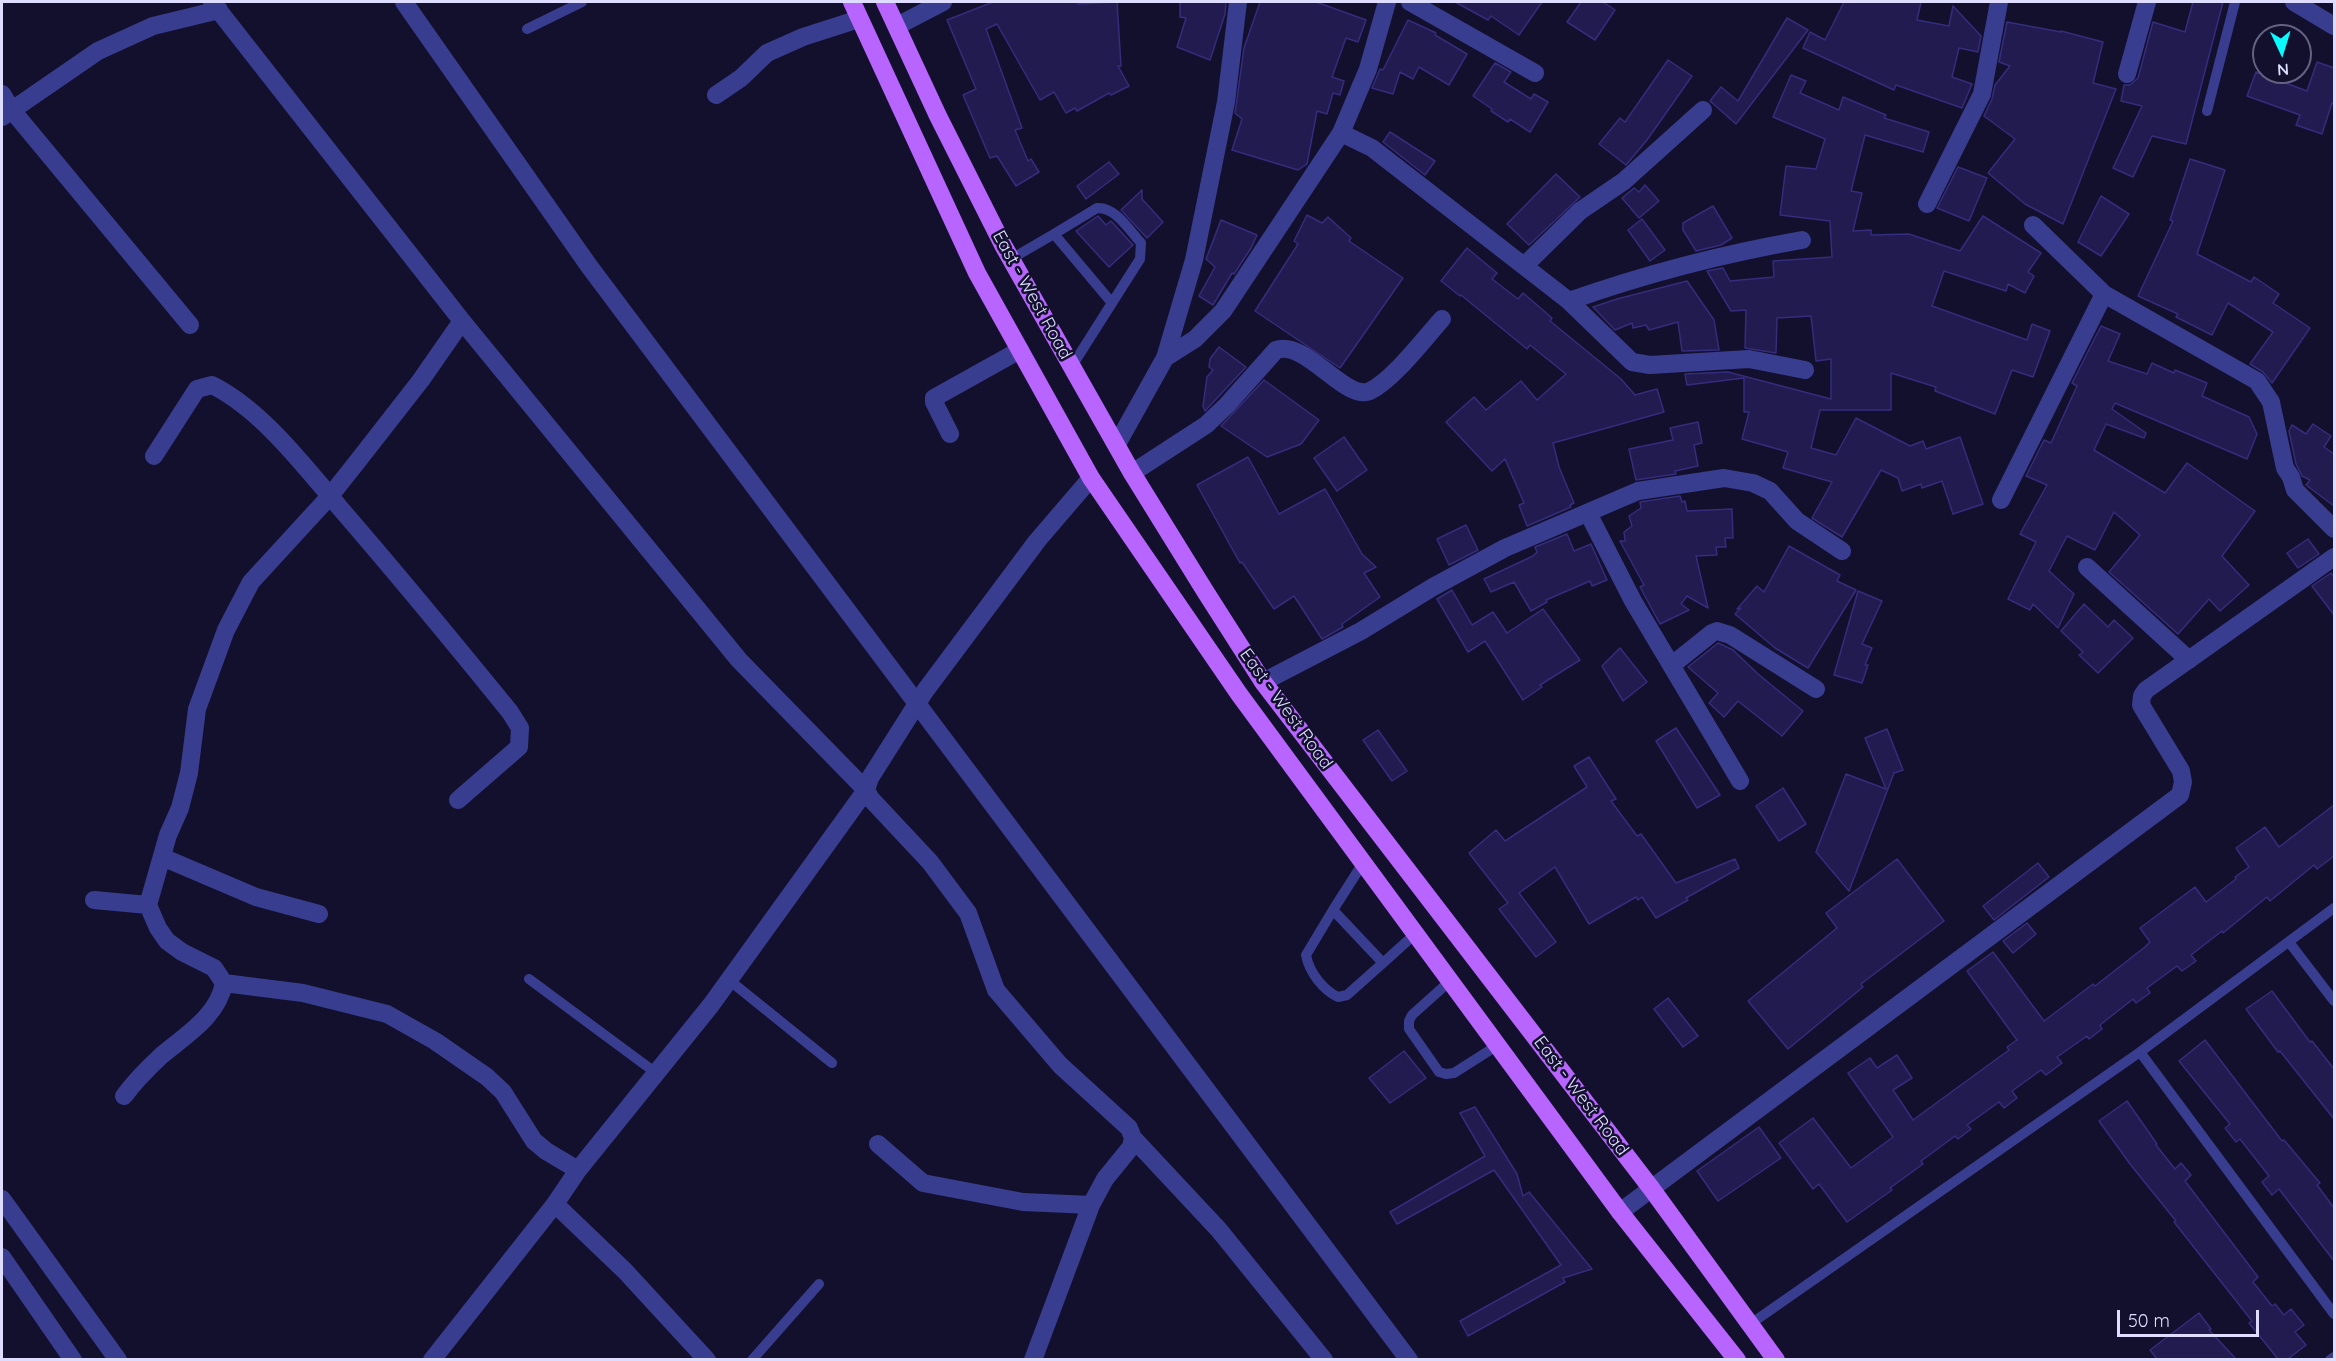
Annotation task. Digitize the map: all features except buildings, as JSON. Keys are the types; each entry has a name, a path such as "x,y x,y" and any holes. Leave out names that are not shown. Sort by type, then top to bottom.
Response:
{"main road":[{"name":"East - West Road","path":"852,2 977,273 1091,478 1239,694 1620,1212 1737,1359"},
{"name":"East - West Road","path":"885,2 944,127 1011,259 1132,472 1204,591 1263,682 1652,1188 1749,1325 1776,1359"}],"street":[{"path":"404,2 589,266 916,705 1409,1359"},
{"path":"897,26 943,2"},
{"path":"1117,444 1165,358 1194,260 1226,102 1238,2"},
{"path":"1165,358 1195,339 1223,311 1341,133 1368,69 1387,2"},
{"path":"1410,2 1535,73"},
{"path":"1927,204 1982,94 1999,2"},
{"path":"2127,74 2147,2"},
{"path":"2294,2 2334,26"},
{"path":"190,325 5,107 99,51 153,26 216,6 462,321 601,488 739,660 866,789 871,799 930,862 968,913 996,990 1060,1065 1129,1128 1133,1138 1219,1230 1324,1359"},
{"path":"716,95 741,78 767,53 803,37 859,19"},
{"path":"1524,266 1580,211 1624,181 1703,110"},
{"path":"1341,133 1372,148 1569,301 1632,362 1641,365 1749,359 1805,370"},
{"path":"2033,225 2104,294 2257,381 2271,402 2284,468 2291,477 2295,489 2334,529"},
{"path":"1569,301 1672,267 1802,240"},
{"path":"2001,500 2104,294"},
{"path":"1132,472 1206,425 1276,350 1293,349 1338,381 1364,393 1372,390 1399,367 1442,319"},
{"path":"124,1096 143,1073 196,1028 221,998 224,983 214,968 167,941 158,928 148,905 189,773 197,709 226,630 251,582 330,496 421,380 462,321"},
{"path":"950,434 934,398 1020,350"},
{"path":"154,456 198,389 212,385 227,393 247,409 305,465 422,603 510,712 519,728 519,747 458,800"},
{"path":"432,1359 729,980 866,789 870,778 916,705 1037,541 1091,478"},
{"path":"1263,682 1361,631 1433,587 1505,548 1638,491 1724,478 1753,483 1770,491 1797,521 1842,551"},
{"path":"1588,513 1633,601 1740,781"},
{"path":"1620,1212 2180,795 2183,782 2181,771 2141,705 2142,696 2146,690 2334,557"},
{"path":"2087,567 2189,660"},
{"path":"1672,665 1712,633 1722,632 1816,689"},
{"path":"162,857 256,897 319,914"},
{"path":"94,900 148,905"},
{"path":"224,983 303,993 387,1014 435,1041 487,1077 503,1092 534,1141 578,1170"},
{"path":"1033,1359 1091,1205 1105,1179 1131,1147 1133,1138"},
{"path":"878,1144 923,1183 1023,1202 1091,1205"},
{"path":"2,1199 118,1359"},
{"path":"555,1204 625,1271 707,1359"},
{"path":"2,1257 73,1359"}],"lane":[{"path":"527,29 582,2"},
{"path":"2207,111 2235,2"},
{"path":"1011,259 1097,208 1112,211 1141,243 1140,259 1072,366"},
{"path":"1054,234 1112,303"},
{"path":"1363,863 1306,955 1308,964 1327,992 1338,998 1347,995 1415,934"},
{"path":"1749,1325 2140,1052 2334,908"},
{"path":"1333,910 1383,963"},
{"path":"2289,942 2334,1001"},
{"path":"530,980 656,1073"},
{"path":"729,980 832,1063"},
{"path":"1450,981 1412,1015 1409,1021 1409,1029 1439,1072 1454,1073 1498,1045"},
{"path":"2140,1052 2334,1314"},
{"path":"752,1359 819,1284"},
{"path":"2330,1359 2334,1357"}]}
